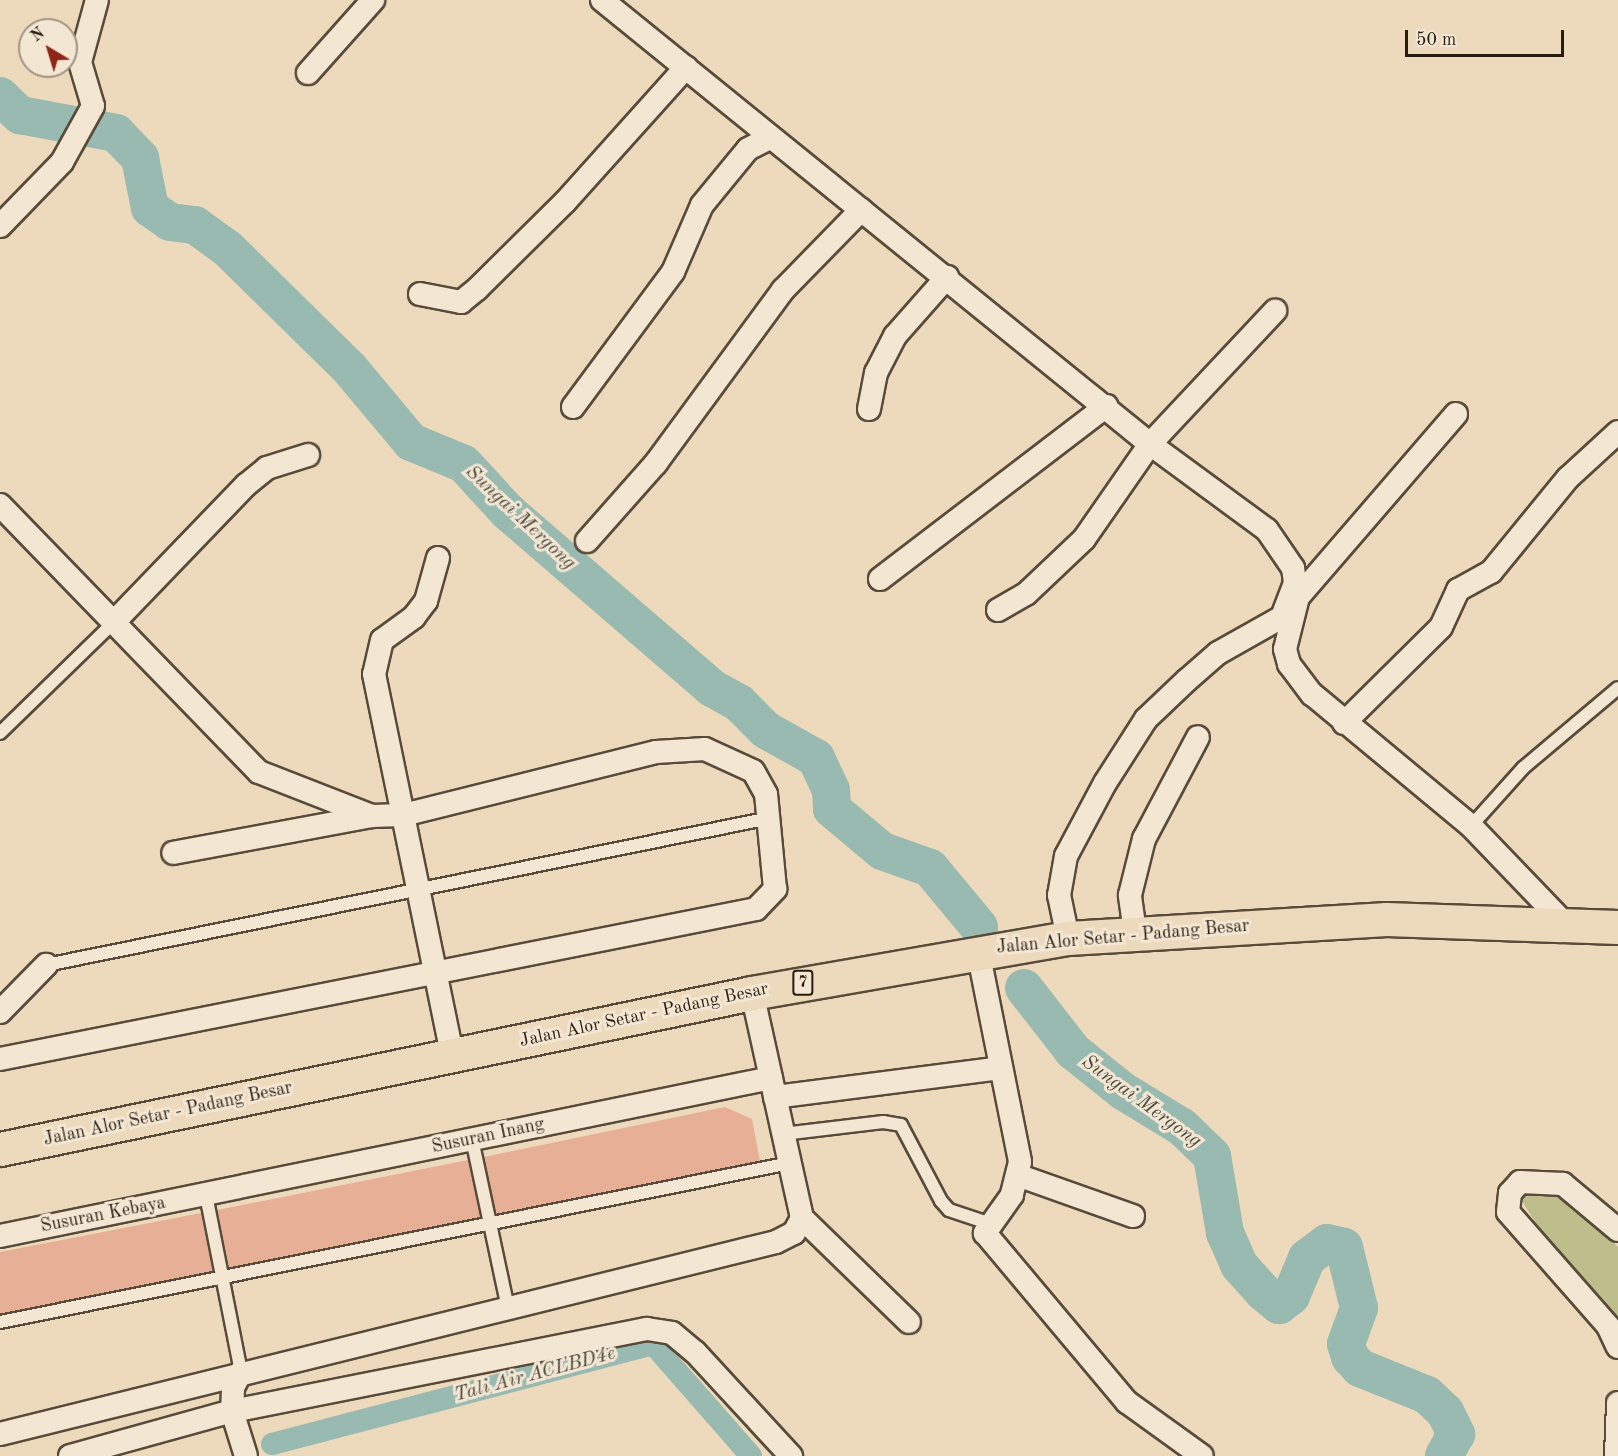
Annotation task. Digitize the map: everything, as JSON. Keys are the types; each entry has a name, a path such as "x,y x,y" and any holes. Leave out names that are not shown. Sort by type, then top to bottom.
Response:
{"main road":[{"name":"Jalan Alor Setar - Padang Besar","path":"0,1149 752,993 978,951 1068,938 1135,932 1386,919 1562,921 1618,927"}],"street":[{"path":"0,226 73,148 93,106 80,62 98,0"},
{"path":"308,73 373,0"},
{"path":"602,0 770,138 947,277 1150,444 1267,530 1286,554 1295,583 1282,616 1289,664 1312,694 1344,723 1471,826 1562,921"},
{"path":"420,294 461,302 477,289 565,202 686,67"},
{"path":"573,407 673,272 702,205 748,148 770,138"},
{"path":"587,541 656,463 783,290 861,210"},
{"path":"868,409 876,373 895,336 947,277"},
{"path":"998,610 1026,594 1084,539 1150,444 1275,311"},
{"path":"880,579 1106,406"},
{"path":"1285,649 1298,597 1456,414"},
{"path":"1344,723 1441,627 1458,590 1491,572 1568,478 1618,432"},
{"path":"115,621 246,485 267,468 308,455"},
{"path":"0,505 115,621 258,772 372,816"},
{"path":"438,558 426,602 414,617 382,640 374,658 418,893 452,1055"},
{"path":"1068,938 1059,895 1066,856 1146,720 1218,653 1282,616"},
{"path":"1135,932 1130,895 1144,839 1198,737"},
{"path":"0,1059 434,971 756,909 775,889 771,806 753,771 705,749 656,753 403,815 372,816 173,853"},
{"path":"978,951 1020,1176 988,1223 985,1233 993,1246 1088,1362 1153,1424 1202,1456"},
{"path":"0,1012 46,965"},
{"path":"752,993 802,1218 909,1322"},
{"name":"Susuran Inang","path":"206,1195 472,1139 773,1088 1001,1068"},
{"path":"1020,1176 1133,1216"},
{"path":"1618,1230 1563,1184 1520,1182 1510,1193 1508,1212 1601,1317 1618,1347"},
{"name":"Susuran Kebaya","path":"0,1236 206,1195"},
{"path":"0,1434 212,1385 240,1372 508,1309 776,1242 794,1233 802,1218"},
{"path":"70,1456 232,1411 647,1329 672,1333 695,1352 791,1456"},
{"path":"240,1372 233,1388 232,1411 246,1456"},
{"path":"1616,1456 1618,1403"}],"lane":[{"path":"0,733 115,621"},
{"path":"1471,826 1523,768 1618,688"},
{"path":"46,965 418,893 770,818"},
{"path":"783,1134 883,1122 901,1125 941,1201 949,1210 988,1223"},
{"path":"472,1139 508,1309"},
{"path":"0,1322 223,1279 790,1163"},
{"path":"206,1195 240,1372"}],"green space":[{"path":"1529,1184 1559,1185 1618,1247 1618,1323 1551,1246 1519,1197"}],"building":[{"path":"725,1107 752,1119 760,1161 496,1214 484,1157"},
{"path":"468,1160 480,1217 229,1268 217,1210"},
{"path":"201,1213 213,1271 0,1314 0,1252"}],"waterway":[{"name":"Sungai Mergong","path":"0,96 20,115 116,133 140,158 150,208 170,222 195,225 227,248 350,369 411,442 464,464 507,511 712,688 739,703 766,730 816,758 831,790 832,809 882,851 930,868 979,927"},
{"name":"Sungai Mergong","path":"1024,988 1073,1051 1123,1091 1182,1127 1212,1156 1225,1233 1239,1265 1263,1292 1279,1305 1291,1296 1307,1258 1327,1243 1344,1247 1359,1308 1346,1344 1350,1357 1360,1368 1427,1395 1445,1412 1456,1434 1444,1456"},
{"name":"Tali Air ACLBD4e","path":"272,1444 653,1344 751,1456"}]}
